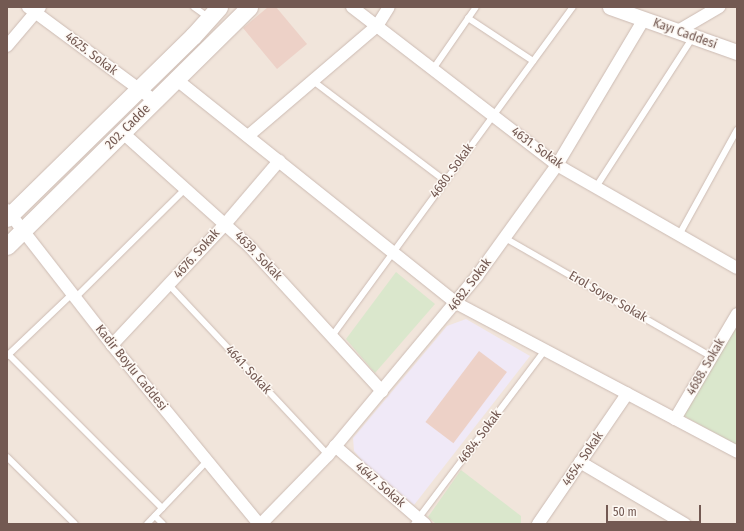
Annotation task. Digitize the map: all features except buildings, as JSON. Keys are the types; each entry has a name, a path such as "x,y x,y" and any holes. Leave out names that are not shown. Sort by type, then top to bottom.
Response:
{"main road":[{"name":"202. Cadde","path":"7,246 177,80 249,7"},
{"name":"202. Cadde","path":"8,214 139,90 214,13"}],"street":[{"name":"4631. Sokak","path":"352,7 557,165 737,268"},
{"path":"248,136 377,26 389,7"},
{"name":"Kayı Caddesi","path":"610,7 737,52"},
{"path":"678,32 719,7"},
{"path":"7,46 35,9"},
{"name":"4625. Sokak","path":"35,9 155,101"},
{"name":"4682. Sokak","path":"260,524 332,450 456,303 557,165 644,19"},
{"path":"177,80 456,303 737,452"},
{"name":"4639. Sokak","path":"123,133 226,223 382,391"},
{"name":"4676. Sokak","path":"112,345 226,223 279,161"},
{"name":"Kadir Boylu Caddesi","path":"8,214 112,345 260,524"},
{"name":"4688. Sokak","path":"675,419 737,314"},
{"name":"4654. Sokak","path":"540,523 627,394"},
{"name":"4647. Sokak","path":"332,450 419,522"},
{"path":"580,462 685,524"}],"lane":[{"path":"194,7 214,13"},
{"path":"433,69 476,7"},
{"name":"4680. Sokak","path":"332,336 573,7"},
{"path":"468,18 533,61"},
{"path":"596,187 694,37"},
{"path":"313,81 445,181"},
{"path":"679,235 737,130"},
{"path":"162,508 8,355 73,296 186,188"},
{"name":"Erol Soyer Sokak","path":"505,238 712,357"},
{"name":"4641. Sokak","path":"169,285 332,450"},
{"name":"4684. Sokak","path":"419,522 545,350"},
{"path":"7,457 74,524"},
{"path":"147,524 207,461"},
{"path":"155,516 163,524"}],"shaded area":[{"path":"7,7 737,7 737,524 7,524"},
{"path":"466,319 530,356 414,505 364,463 354,451 353,438 447,326"}],"green space":[{"path":"396,272 435,304 375,373 346,339"},
{"path":"737,325 737,445 684,416"},
{"path":"461,470 521,516 521,524 436,524 428,517"}]}
